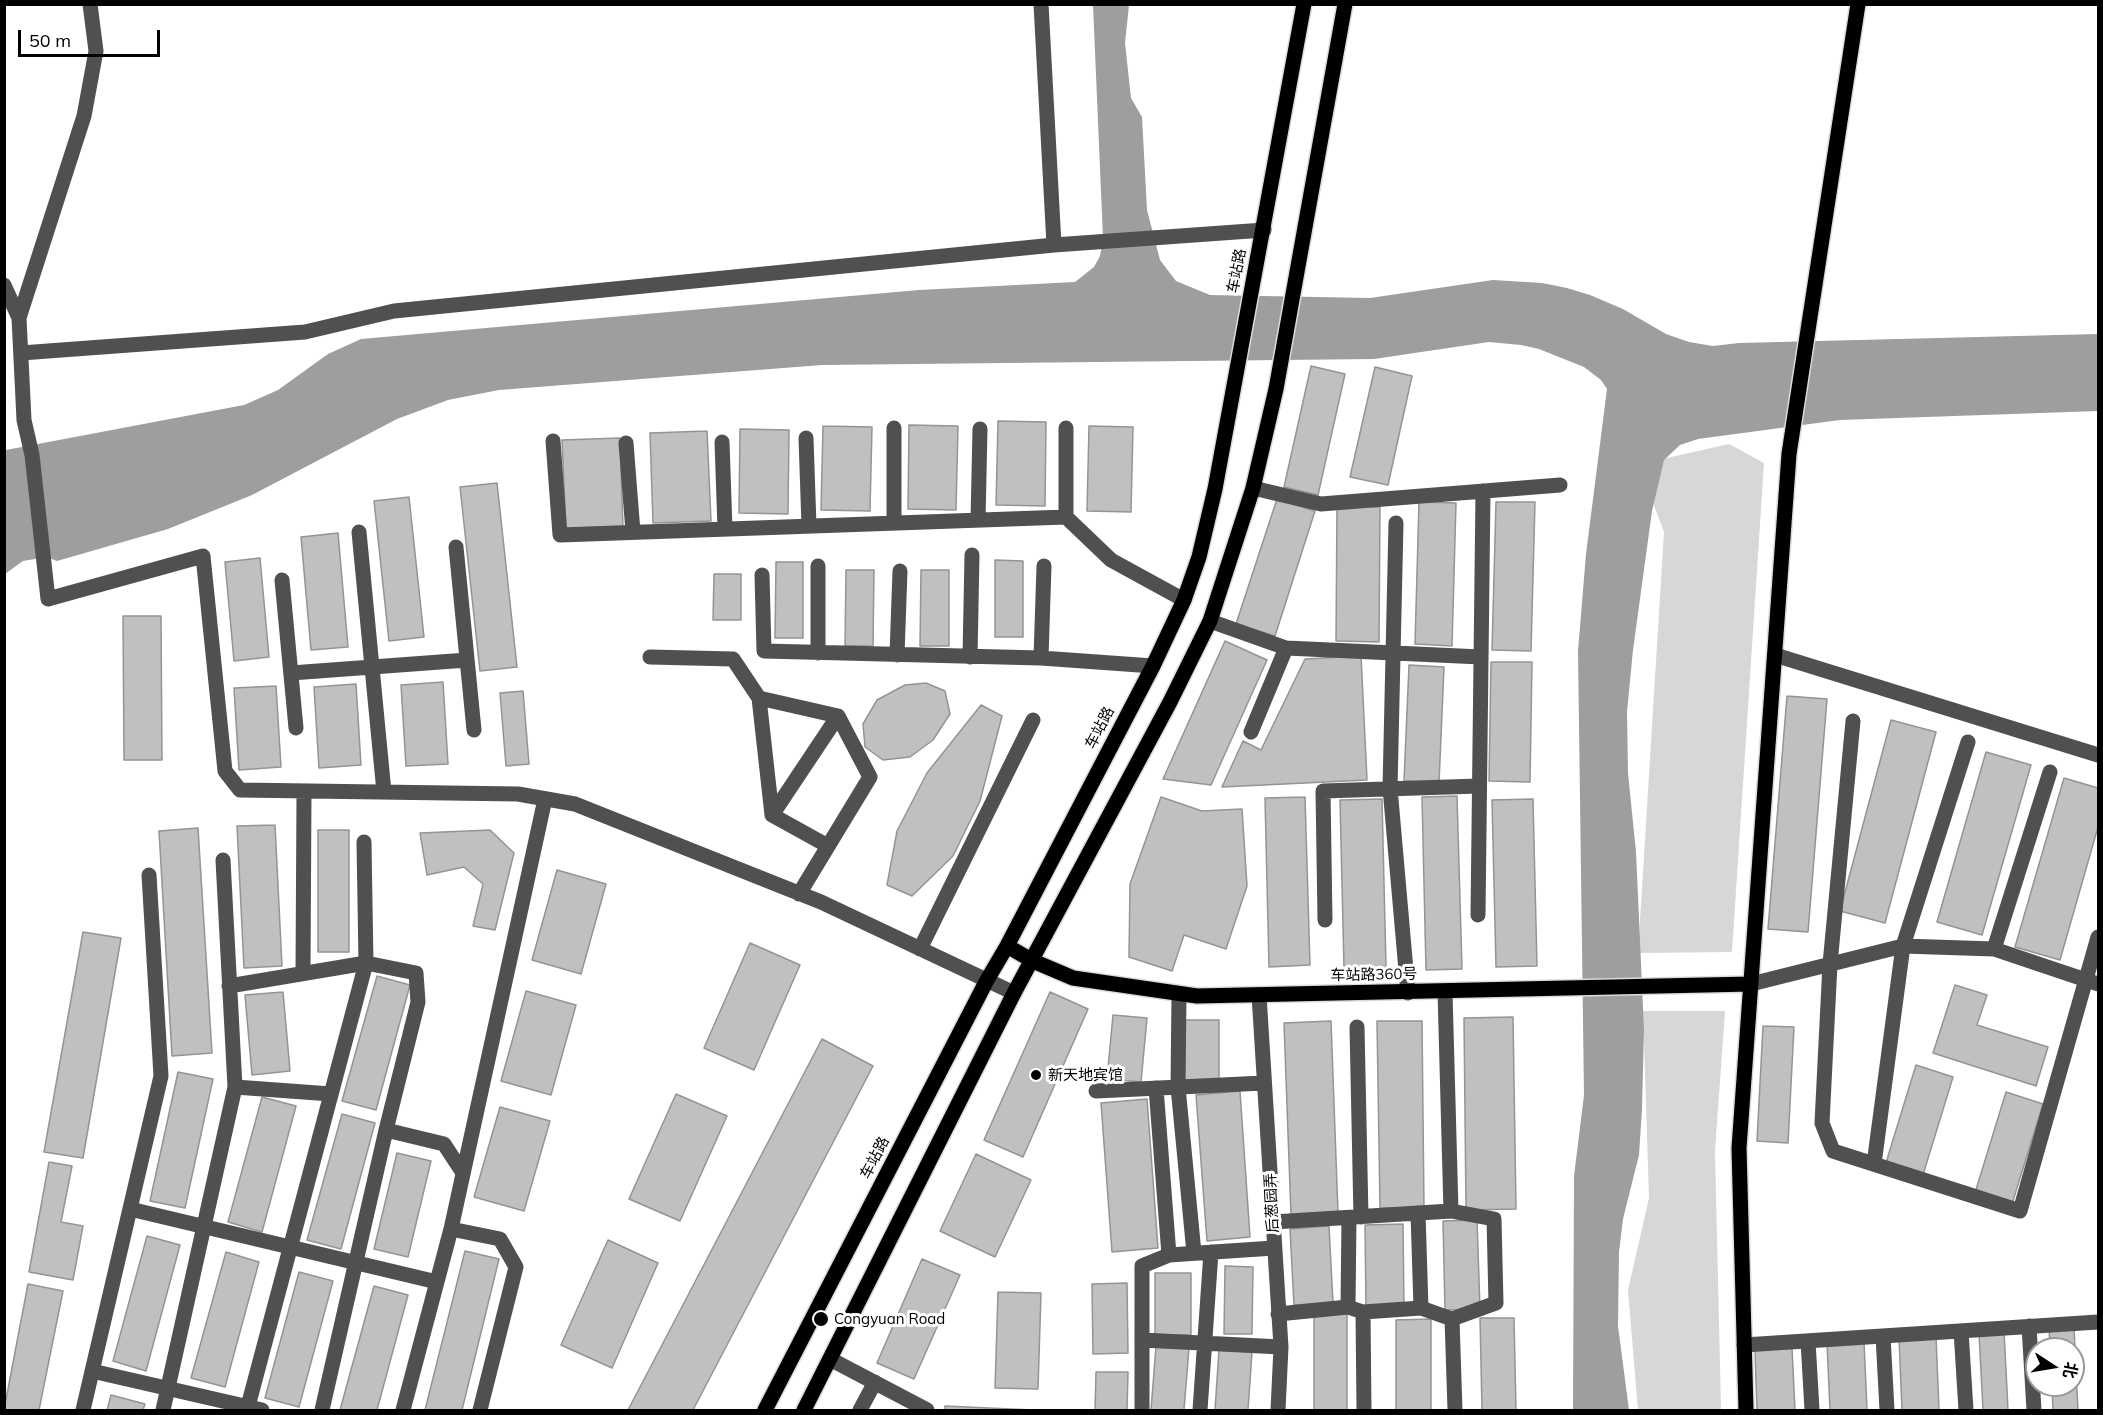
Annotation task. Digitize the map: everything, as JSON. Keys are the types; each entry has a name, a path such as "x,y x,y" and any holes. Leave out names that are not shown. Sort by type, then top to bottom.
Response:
{"main road":[{"name":"车站路","path":"765,1410 987,980 1153,666 1184,600 1198,557 1215,489 1304,4"},
{"path":"804,1410 1014,993 1170,702 1210,621 1253,488 1276,389 1345,4"},
{"path":"1746,1410 1739,1148 1789,454 1858,4"},
{"name":"车站路360号","path":"1007,946 1033,961 1073,978 1197,996 1751,984"}],"street":[{"path":"90,4 96,51 84,116 19,318 24,420 32,455 48,599 203,556 225,771 240,790 518,794 575,804 800,894 1014,993"},
{"path":"1041,4 1054,245"},
{"path":"21,353 305,332 393,311 1054,245 1264,230"},
{"path":"4,285 19,318"},
{"path":"894,428 894,523"},
{"path":"978,520 980,429"},
{"path":"1066,429 1066,517"},
{"path":"806,438 809,526"},
{"path":"553,441 560,535 1066,517 1111,560 1184,600"},
{"path":"722,442 725,529"},
{"path":"626,443 633,532"},
{"path":"1253,488 1320,504 1560,485"},
{"path":"1478,915 1483,491"},
{"path":"1396,523 1390,788 1408,993"},
{"path":"359,531 384,792"},
{"path":"456,547 474,730"},
{"path":"970,657 972,555"},
{"path":"818,566 818,653"},
{"path":"1041,658 1044,566"},
{"path":"897,655 900,571"},
{"path":"762,575 764,651 1041,658 1153,666"},
{"path":"282,580 296,728"},
{"path":"1210,621 1286,648 1481,657"},
{"path":"1251,732 1286,648"},
{"path":"1774,655 2098,755"},
{"path":"650,657 733,659 759,698 772,815"},
{"path":"291,673 467,660"},
{"path":"759,698 838,716 870,777 800,894"},
{"path":"772,815 838,716"},
{"path":"920,949 1033,720"},
{"path":"1853,721 1830,964 1822,1123 1833,1151 2020,1211 2093,982 2098,938"},
{"path":"1874,1164 1903,946 1968,742"},
{"path":"1994,949 2050,772"},
{"path":"1325,920 1323,791 1479,786"},
{"path":"303,974 304,791"},
{"path":"403,1410 451,1229 545,799"},
{"path":"772,815 828,846"},
{"path":"92,1371 252,1409 291,1248 366,963 364,842"},
{"path":"163,1410 235,1087 223,860"},
{"path":"83,1410 161,1076 149,875"},
{"path":"1751,984 1903,946 1994,949 2093,982"},
{"path":"229,986 366,963 416,973 418,1002 386,1130 322,1410"},
{"path":"1445,992 1451,1211"},
{"path":"1179,994 1179,1087 1194,1253"},
{"name":"后葱园弄","path":"1259,995 1281,1347 1278,1410"},
{"path":"1357,1027 1355,1310 1365,1410"},
{"path":"1096,1091 1264,1083"},
{"path":"235,1087 331,1094"},
{"path":"1156,1088 1169,1255"},
{"path":"386,1130 444,1143 463,1173"},
{"path":"130,1209 437,1282"},
{"path":"1273,1222 1451,1211 1494,1219 1496,1303 1452,1319 1421,1308 1278,1314"},
{"path":"1418,1213 1421,1308"},
{"path":"451,1229 500,1239 516,1267 480,1410"},
{"path":"1142,1410 1142,1266 1169,1255 1274,1248"},
{"path":"1200,1410 1211,1252"},
{"path":"1452,1319 1455,1410"},
{"path":"1744,1345 2098,1322"},
{"path":"2029,1326 2034,1410"},
{"path":"1961,1331 1966,1410"},
{"path":"1883,1336 1887,1410"},
{"path":"1142,1340 1281,1347"},
{"path":"1808,1341 1812,1410"},
{"path":"830,1359 927,1410"},
{"path":"860,1410 875,1383"}],"shaded area":[{"path":"1093,5 1129,5 1125,43 1131,98 1142,117 1147,210 1160,260 1176,281 1210,295 1370,298 1493,280 1542,283 1590,295 1623,309 1666,334 1689,342 1713,346 1739,343 2098,334 2098,411 1840,420 1698,439 1680,445 1664,460 1652,511 1627,712 1628,773 1636,852 1644,1030 1639,1155 1623,1219 1619,1252 1618,1326 1629,1410 1573,1410 1574,1176 1584,1095 1578,651 1586,554 1607,389 1601,380 1584,367 1539,349 1489,342 1374,359 822,365 499,390 448,400 397,419 252,495 168,529 57,561 47,557 23,561 5,574 6,450 244,405 278,390 328,354 361,339 919,290 1075,282 1094,267 1100,256 1103,238"},
{"path":"1729,444 1764,463 1732,952 1638,953 1664,532 1649,492 1658,460"},
{"path":"1643,1011 1725,1011 1715,1150 1721,1410 1638,1410 1628,1290 1649,1198"}],"building":[{"path":"1311,366 1345,374 1318,495 1284,487"},
{"path":"1375,367 1412,376 1388,485 1350,477"},
{"path":"998,421 1046,422 1045,506 996,505"},
{"path":"909,425 958,426 956,510 908,509"},
{"path":"823,426 872,427 870,511 821,510"},
{"path":"1089,426 1133,427 1131,512 1087,511"},
{"path":"740,429 789,430 788,514 739,513"},
{"path":"707,431 711,521 653,523 650,433"},
{"path":"620,438 623,528 566,530 562,440"},
{"path":"497,483 517,667 480,671 460,487"},
{"path":"409,497 424,637 389,641 374,501"},
{"path":"1277,499 1315,511 1275,636 1236,624"},
{"path":"1419,502 1456,503 1452,646 1415,644"},
{"path":"1496,502 1535,502 1531,651 1492,650"},
{"path":"1337,506 1380,507 1379,642 1336,641"},
{"path":"338,533 348,647 311,650 301,537"},
{"path":"260,558 269,657 234,661 225,562"},
{"path":"995,560 1023,561 1023,637 995,637"},
{"path":"776,562 803,562 803,638 775,638"},
{"path":"846,570 874,570 873,646 845,646"},
{"path":"921,570 949,570 949,646 920,646"},
{"path":"714,574 741,574 741,620 713,620"},
{"path":"123,616 161,616 162,760 124,760"},
{"path":"1225,641 1267,660 1211,785 1163,779"},
{"path":"1361,656 1367,780 1222,787 1243,741 1261,750 1305,659"},
{"path":"1491,662 1532,662 1530,782 1489,781"},
{"path":"1409,665 1444,667 1439,783 1404,781"},
{"path":"443,682 448,764 406,766 401,685"},
{"path":"926,683 945,691 950,714 933,740 910,757 883,760 865,747 863,724 877,700 905,685"},
{"path":"356,684 361,765 319,768 314,687"},
{"path":"276,686 281,767 239,770 234,688"},
{"path":"523,691 529,764 506,766 500,693"},
{"path":"1787,696 1827,699 1808,932 1768,929"},
{"path":"981,705 1002,716 980,801 953,856 912,896 887,885 897,831 927,773"},
{"path":"1891,720 1936,732 1885,923 1840,911"},
{"path":"1986,752 2031,765 1982,935 1937,922"},
{"path":"2064,778 2098,788 2098,827 2060,960 2015,947"},
{"path":"1457,796 1462,969 1426,970 1422,797"},
{"path":"1161,797 1202,811 1242,809 1247,886 1226,949 1184,935 1172,971 1129,957 1130,884"},
{"path":"1305,797 1310,965 1269,967 1265,798"},
{"path":"1382,799 1386,967 1344,968 1340,800"},
{"path":"1533,799 1537,966 1496,967 1492,800"},
{"path":"275,825 282,966 244,968 237,826"},
{"path":"198,828 212,1053 172,1056 159,831"},
{"path":"318,830 349,830 349,952 318,952"},
{"path":"490,830 514,853 495,930 473,926 483,884 464,867 427,875 420,833"},
{"path":"557,870 606,884 581,974 532,960"},
{"path":"83,932 121,938 83,1158 44,1152"},
{"path":"750,943 800,965 754,1070 704,1048"},
{"path":"377,976 410,985 376,1110 342,1101"},
{"path":"1955,985 1987,995 1977,1025 2048,1047 2036,1086 1933,1053"},
{"path":"526,991 576,1005 551,1095 501,1081"},
{"path":"283,992 290,1071 252,1075 245,995"},
{"name":"新天地宾馆","path":"1050,992 1088,1009 1023,1157 984,1140"},
{"path":"1113,1015 1147,1018 1141,1082 1107,1079"},
{"path":"1513,1017 1516,1209 1466,1210 1464,1018"},
{"path":"1182,1020 1219,1020 1219,1084 1181,1084"},
{"path":"1331,1021 1338,1213 1291,1215 1284,1023"},
{"path":"1377,1021 1422,1021 1424,1208 1380,1208"},
{"path":"1763,1026 1794,1027 1788,1143 1757,1141"},
{"path":"822,1039 873,1066 693,1410 628,1410"},
{"path":"1916,1065 1953,1077 1922,1178 1885,1166"},
{"path":"178,1072 213,1079 185,1208 150,1201"},
{"path":"1240,1091 1250,1237 1207,1241 1196,1095"},
{"path":"2006,1092 2043,1104 2012,1204 1975,1193"},
{"path":"676,1094 727,1116 680,1221 629,1199"},
{"path":"262,1097 296,1106 262,1232 228,1222"},
{"path":"1147,1099 1158,1248 1112,1252 1101,1103"},
{"path":"500,1107 550,1121 524,1211 474,1197"},
{"path":"342,1114 375,1123 341,1249 307,1240"},
{"path":"397,1153 431,1161 408,1257 374,1249"},
{"path":"976,1154 1031,1180 995,1257 940,1231"},
{"path":"49,1162 72,1166 61,1222 83,1226 73,1280 29,1272"},
{"path":"1477,1220 1480,1309 1445,1310 1443,1221"},
{"path":"1403,1224 1404,1308 1366,1308 1365,1225"},
{"path":"1329,1226 1333,1303 1294,1305 1290,1229"},
{"path":"147,1236 180,1245 146,1371 113,1361"},
{"path":"608,1240 658,1263 612,1368 561,1345"},
{"path":"465,1251 499,1259 462,1410 425,1410"},
{"path":"226,1252 259,1262 225,1387 191,1378"},
{"path":"922,1259 960,1275 914,1379 877,1363"},
{"path":"1225,1266 1253,1267 1252,1334 1224,1334"},
{"path":"299,1272 333,1281 299,1407 265,1398"},
{"path":"1155,1273 1191,1273 1191,1335 1155,1335"},
{"path":"1127,1283 1128,1353 1093,1354 1092,1284"},
{"path":"28,1284 63,1291 39,1410 4,1410"},
{"path":"374,1286 408,1295 377,1410 340,1410"},
{"path":"998,1292 1041,1293 1038,1389 995,1388"},
{"path":"1314,1312 1347,1312 1347,1410 1314,1410"},
{"path":"1480,1318 1514,1318 1516,1410 1482,1410"},
{"path":"1431,1319 1431,1410 1396,1410 1396,1320"},
{"path":"2074,1327 2074,1337 2049,1337 2049,1328"},
{"path":"2004,1331 2008,1410 1983,1410 1979,1333"},
{"path":"1936,1336 1939,1410 1902,1410 1899,1337"},
{"path":"1864,1341 1867,1410 1830,1410 1827,1343"},
{"path":"1156,1346 1189,1348 1184,1410 1151,1410"},
{"path":"1792,1348 1795,1410 1757,1410 1755,1350"},
{"path":"1219,1350 1252,1352 1248,1410 1215,1410"},
{"path":"1096,1372 1128,1372 1127,1410 1095,1410"},
{"path":"111,1395 145,1404 143,1410 107,1410"},
{"path":"2052,1397 2077,1397 2078,1410 2053,1410"},
{"path":"945,1406 1033,1410 945,1410"}],"place":[{"name":"新天地宾馆","path":"1036,1075"},
{"name":"Congyuan Road","path":"821,1319"}]}
